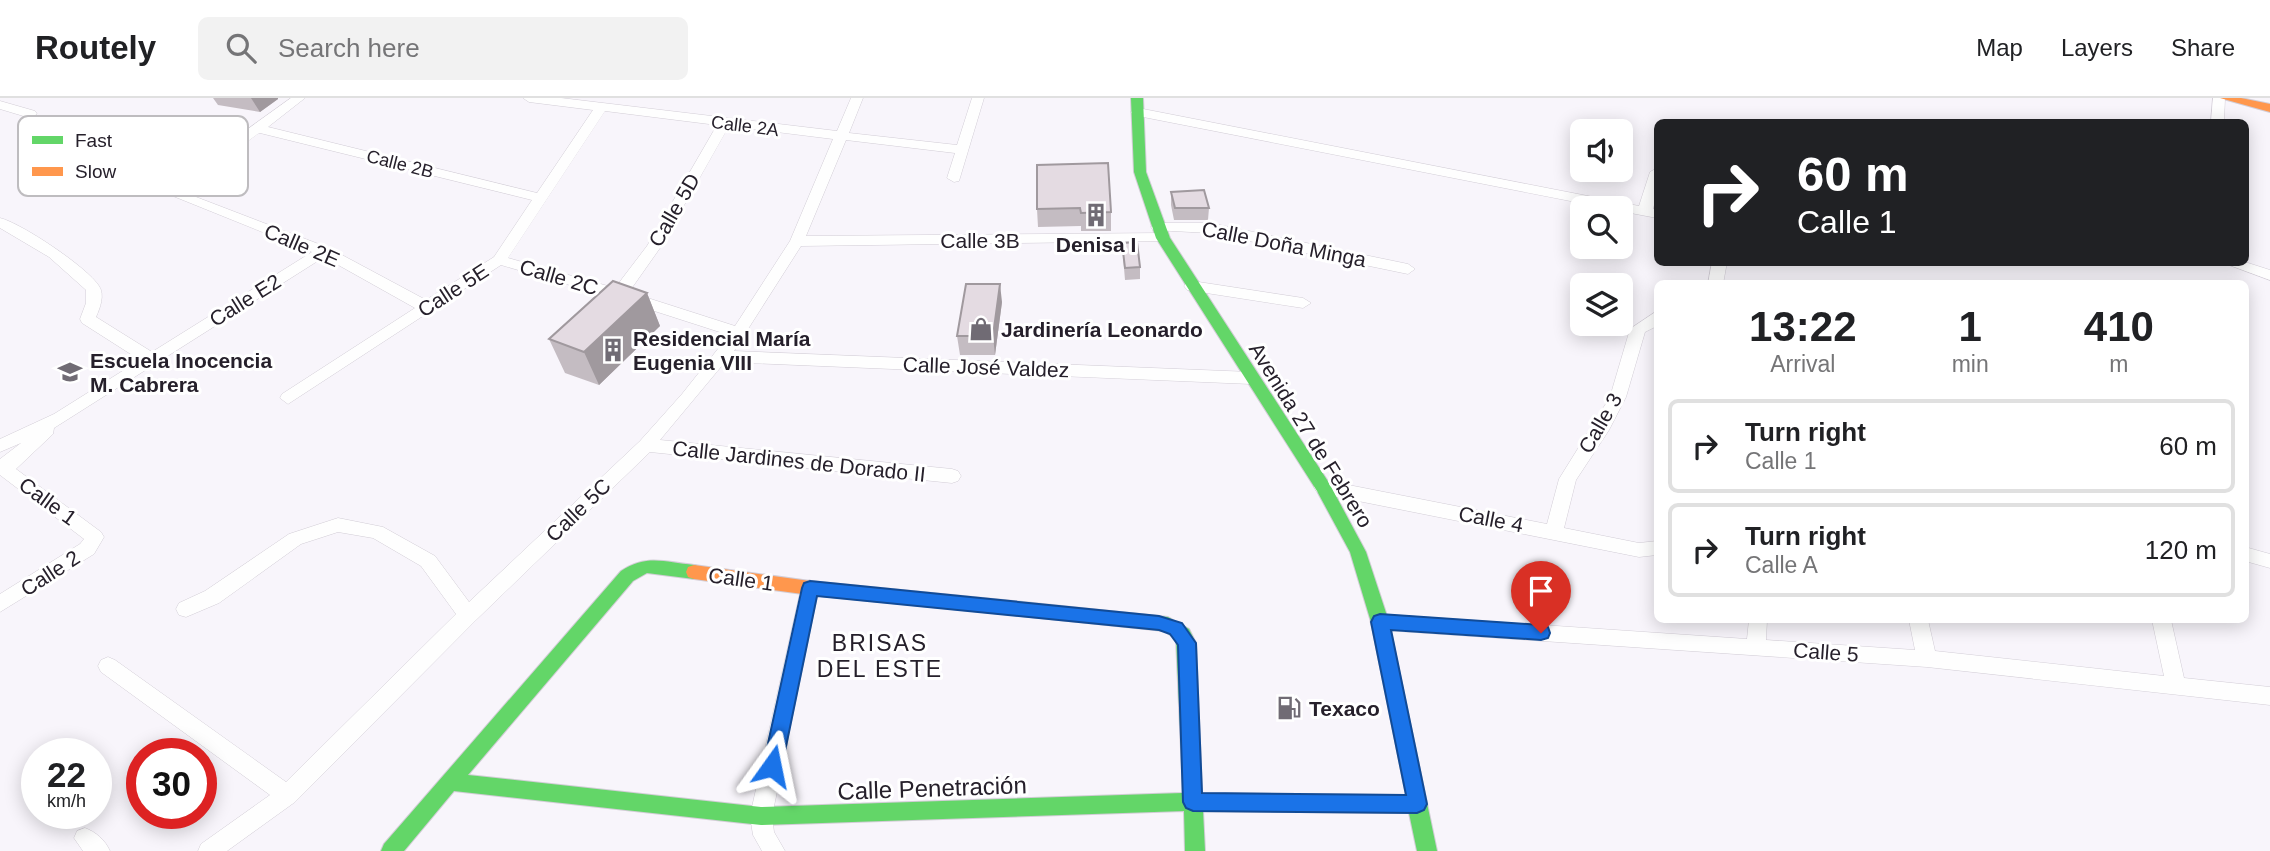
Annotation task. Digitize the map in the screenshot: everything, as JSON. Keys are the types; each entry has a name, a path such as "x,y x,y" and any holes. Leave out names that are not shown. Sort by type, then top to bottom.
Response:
{"street":[{"path":"260,129 299,98"},
{"name":"Calle 2A","path":"529,98 840,138 961,150"},
{"name":"Calle 5C","path":"209,851 287,795 468,615 646,445 722,356 797,242 857,98"},
{"path":"954,178 978,98"},
{"path":"2218,119 2219,98"},
{"path":"2226,98 2270,108"},
{"path":"1137,105 1651,212 1654,192"},
{"name":"Avenida 27 de Febrero","path":"1137,105 1140,172 1160,233 1323,487 1358,552 1380,622 1427,851"},
{"path":"0,106 24,112 0,120"},
{"name":"Calle 5E","path":"288,398 499,260 601,108"},
{"name":"Calle 5D","path":"619,294 653,248 724,124"},
{"name":"Calle 2E","path":"248,137 260,129"},
{"name":"Calle 2B","path":"260,129 541,198"},
{"name":"Calle 2E","path":"184,196 324,251 426,307"},
{"path":"0,222 54,254 93,288 94,303 88,319 151,359"},
{"name":"Calle Doña Minga","path":"1160,233 1210,228 1408,269"},
{"name":"Calle 3B","path":"797,242 1160,233"},
{"name":"Calle E2","path":"2,468 60,418 324,251"},
{"name":"Calle 2C","path":"499,260 619,294 739,333"},
{"path":"2241,266 2270,275"},
{"path":"1192,286 1303,303"},
{"name":"Calle 3","path":"1554,531 1568,479 1603,426 1618,397 1638,329 1654,322"},
{"name":"Calle José Valdez","path":"722,356 1251,378"},
{"name":"Calle E2","path":"0,446 60,418"},
{"name":"Calle Jardines de Dorado II","path":"646,445 952,476"},
{"name":"Calle 1","path":"2,468 95,537"},
{"name":"Calle 4","path":"1323,487 1639,550 1654,548"},
{"path":"186,609 212,597 295,539 338,525 377,532 428,561 468,615"},
{"name":"Calle 2","path":"0,604 87,549 95,537"},
{"path":"2249,555 2270,561"},
{"name":"Calle 1","path":"450,782 627,576 640,567 653,567 810,588 1159,623 1176,628 1187,643 1193,802"},
{"path":"774,851 764,835 761,817 810,588"},
{"name":"Calle 5","path":"1380,622 1927,659 2270,696"},
{"path":"1756,647 1758,623"},
{"path":"1920,623 1927,659"},
{"path":"2163,623 2176,687"},
{"path":"108,666 287,795"},
{"path":"391,851 450,782"},
{"name":"Calle Penetración","path":"450,782 761,817 1193,802 1417,804"},
{"path":"1193,802 1195,851"}],"building":[{"path":"1108,163 1111,212 1081,213 1080,208 1037,209 1037,165"},
{"path":"1204,190 1209,208 1175,208 1171,192"},
{"path":"1137,242 1140,267 1125,268 1122,243"},
{"path":"613,281 647,293 584,352 549,339"},
{"path":"966,284 1000,284 993,336 957,336"}],"traffic: fast":[{"path":"1137,98 1140,172 1163,238 1323,487 1358,552 1380,622 1427,851"},
{"path":"391,851 627,576 640,567 647,566 694,572"},
{"path":"1003,607 1168,624 1183,634 1187,643 1195,851"},
{"path":"450,782 761,816 1193,802 1417,804"}],"traffic: slow":[{"path":"2226,98 2270,108"},
{"path":"694,572 810,588 1003,607"}],"place":[{"name":"Denisa I","path":"1096,215"},
{"name":"Jardinería Leonardo","path":"981,329"},
{"name":"Residencial María Eugenia VIII","path":"613,350"},
{"name":"Escuela Inocencia M. Cabrera","path":"70,372"},
{"name":"Texaco","path":"1289,708"}],"district":[{"name":"BRISAS DEL ESTE","path":"880,656"}],"route":[{"path":"772,766 810,588 1159,623 1176,628 1187,643 1193,802 1417,804 1380,622 1541,633"}]}
